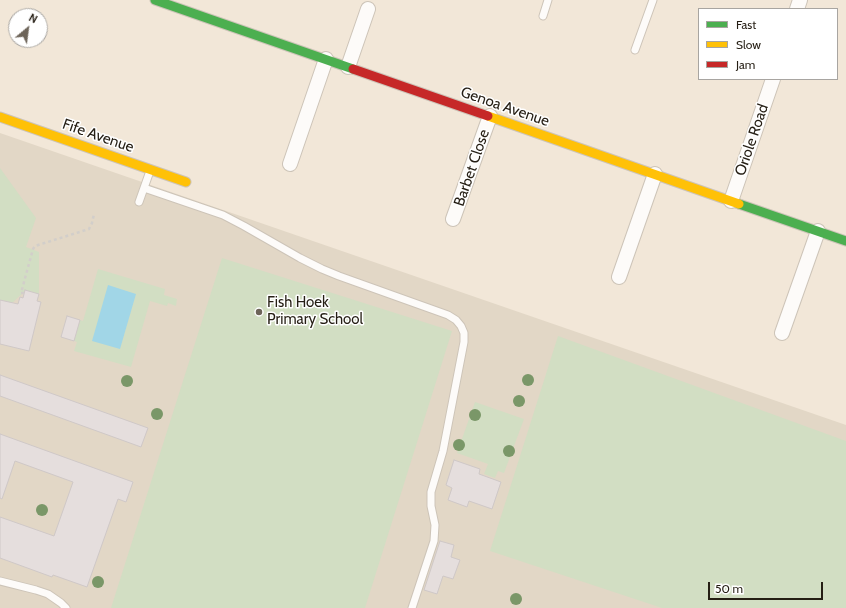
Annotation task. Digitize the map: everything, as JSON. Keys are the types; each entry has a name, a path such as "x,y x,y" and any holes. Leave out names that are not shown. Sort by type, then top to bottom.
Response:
{"street":[{"name":"Genoa Avenue","path":"154,0 846,241"},
{"path":"348,67 370,5"},
{"path":"290,164 326,59"},
{"name":"Oriole Road","path":"731,201 773,80"},
{"name":"Barbet Close","path":"454,219 490,116"},
{"name":"Fife Avenue","path":"0,117 186,182"},
{"path":"619,277 654,174"},
{"path":"782,333 818,231"}],"lane":[{"path":"543,16 548,0"},
{"path":"635,50 653,0"},
{"path":"139,202 151,169"},
{"path":"144,188 222,215 322,269 448,315 456,320 461,326 464,333 464,342 443,451 431,492 431,506 435,525 434,541 412,608"},
{"path":"0,581 48,594 66,608"}],"path":[{"path":"24,293 22,292 35,246 89,229 94,214"}],"shaded area":[{"name":"Fish Hoek Primary School","path":"0,133 846,425 846,608 0,608"}],"green space":[{"path":"0,168 36,218 26,247 39,252 39,294 25,291 12,303 0,300"},
{"path":"222,258 452,331 365,608 111,608"},
{"path":"98,269 165,289 164,295 177,299 176,306 168,303 167,306 150,301 131,367 74,351 77,342 74,341 80,320 83,321"},
{"path":"558,336 846,441 846,608 662,608 490,551"},
{"path":"475,402 524,419 504,473 498,471 495,478 484,474 488,464 457,453"}],"water":[{"path":"108,285 136,294 120,349 92,341"}],"building":[{"path":"25,290 39,294 37,301 41,302 29,351 0,344 0,300 18,304 20,297 23,298"},
{"path":"67,316 80,320 74,341 61,337"},
{"path":"0,375 148,428 141,447 0,396"},
{"path":"0,434 133,482 126,502 118,499 87,587 53,575 52,577 0,558 0,517 54,536 73,482 15,461 2,499 0,498"},
{"path":"454,460 480,469 479,474 501,482 492,509 469,501 467,507 448,500 452,488 446,485"},
{"path":"440,541 454,545 451,557 460,560 453,579 443,576 437,594 424,590"}],"traffic: fast":[{"path":"155,0 353,69"},
{"path":"739,204 846,241"}],"traffic: slow":[{"path":"488,116 739,204"},
{"path":"0,117 186,182"}],"traffic: jam":[{"path":"353,69 488,116"}],"place":[{"name":"Fish Hoek Primary School","path":"259,312"}]}
